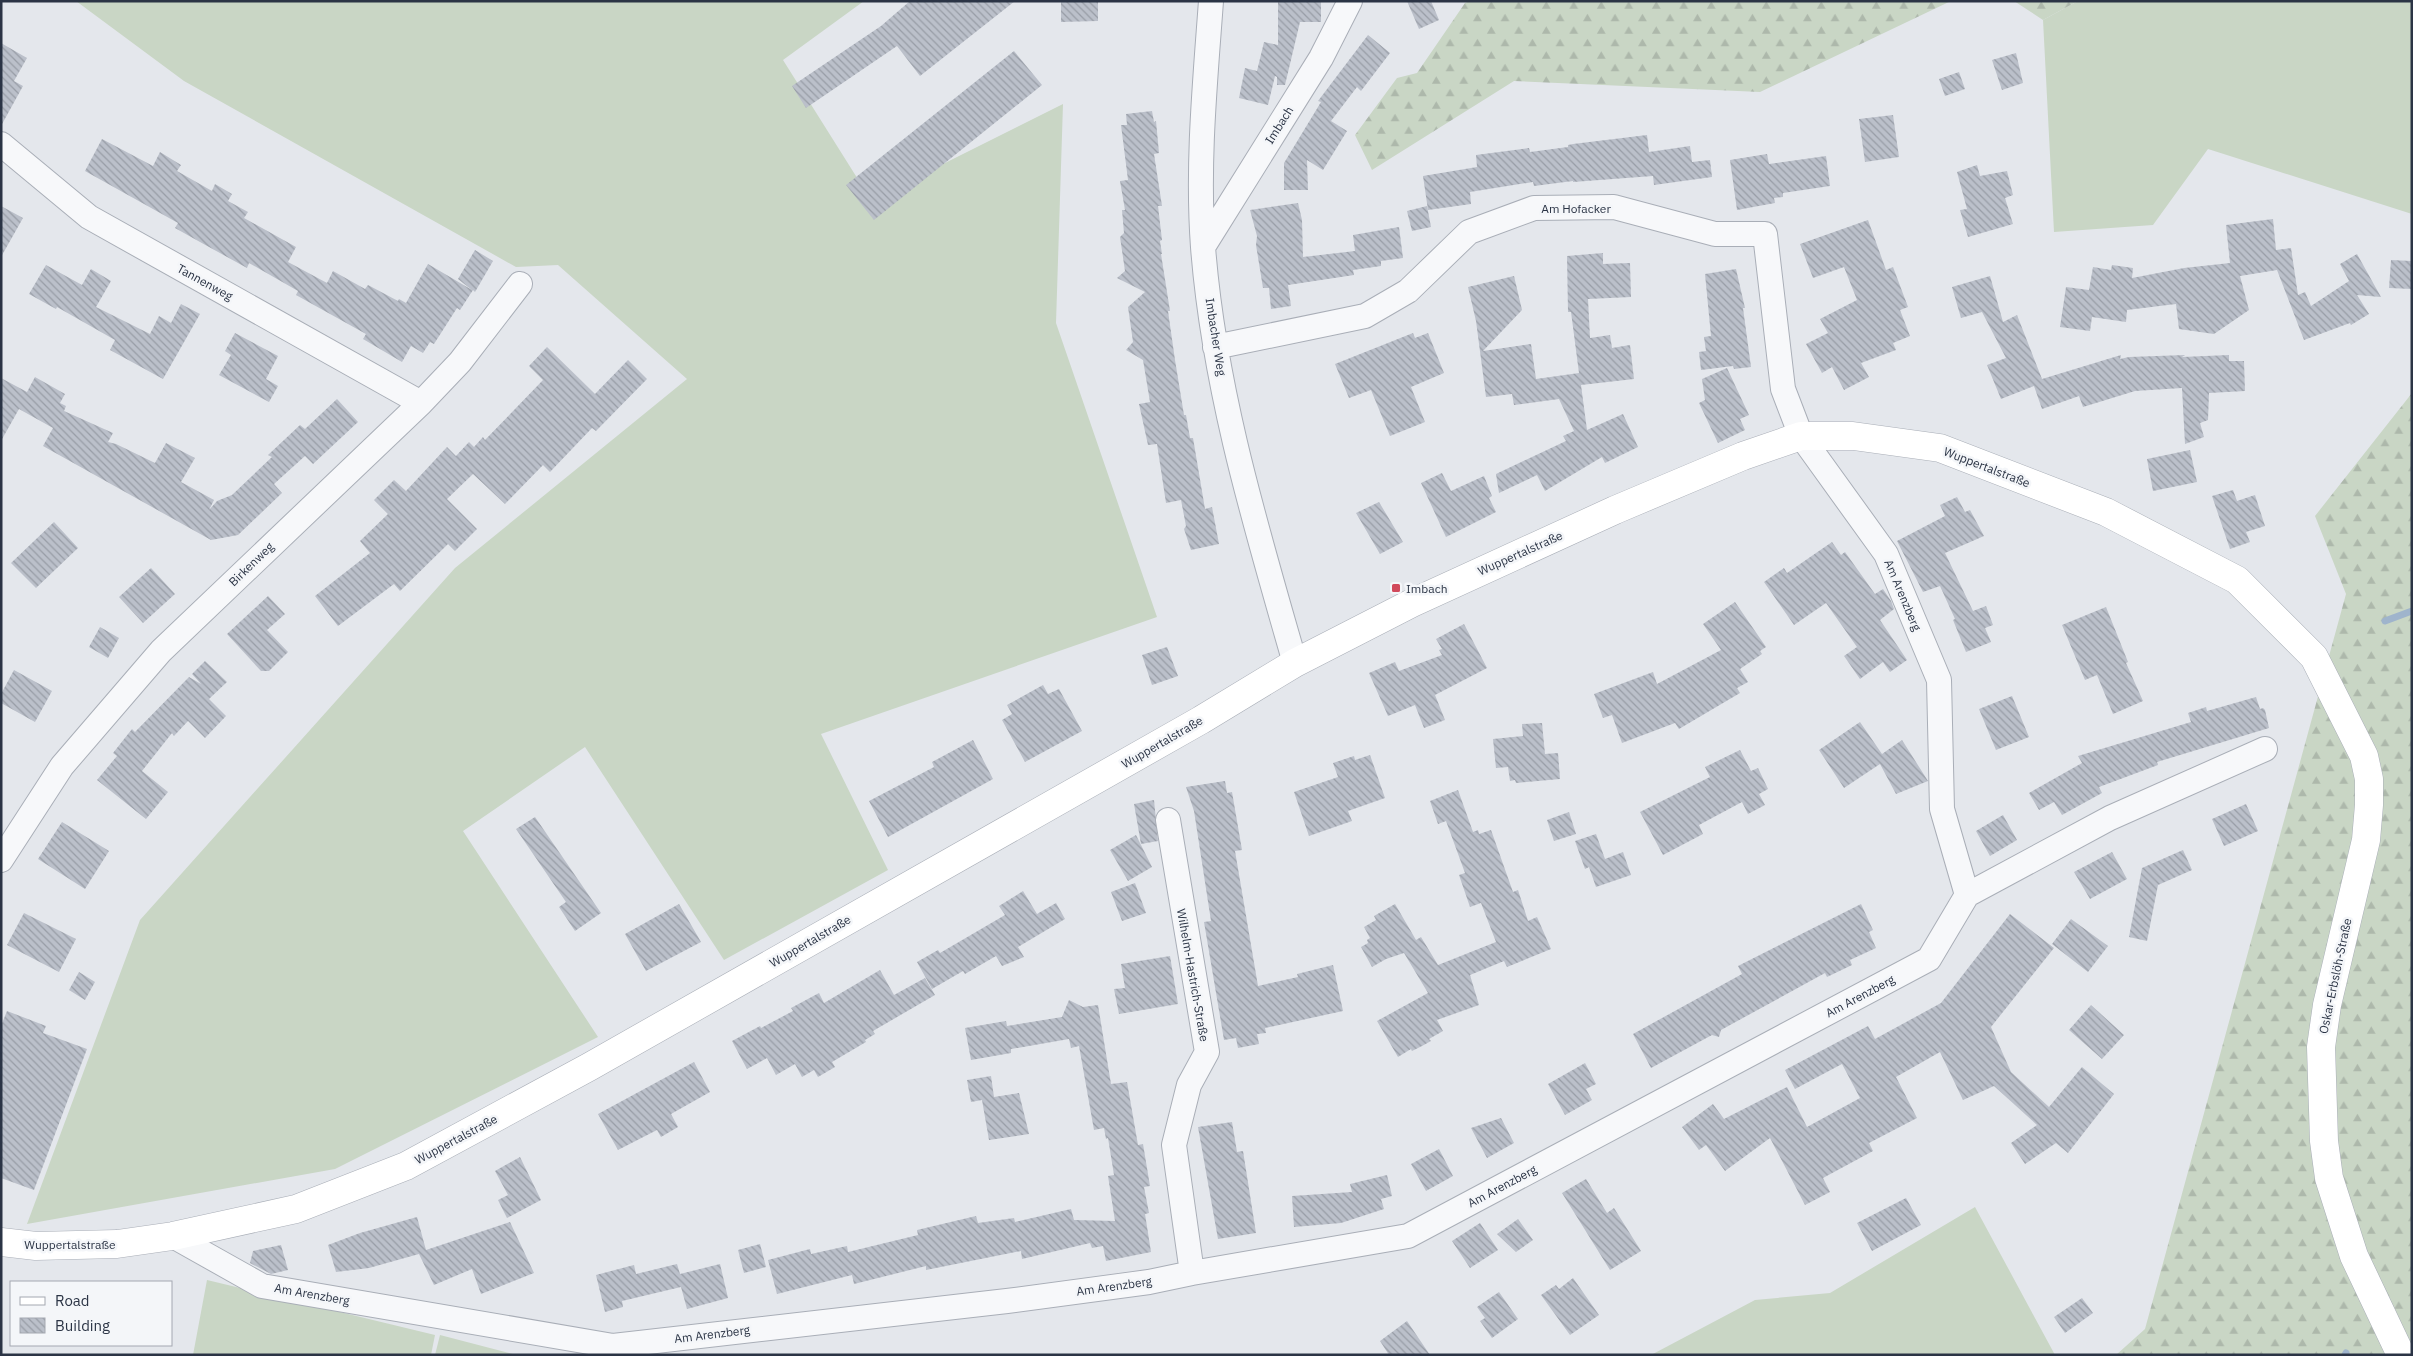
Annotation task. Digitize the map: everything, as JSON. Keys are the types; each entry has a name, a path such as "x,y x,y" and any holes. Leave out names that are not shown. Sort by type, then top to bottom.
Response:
{"main road":[{"name":"Wuppertalstraße","path":"1,1242 36,1246 117,1244 173,1236 296,1209 406,1166 589,1067 1201,720 1295,663 1487,567 1743,456 1801,436 1853,436 1940,448 2106,512 2237,580 2314,657"},
{"name":"Oskar-Erbslöh-Straße","path":"2314,657 2364,756 2369,788 2366,840 2327,1005 2320,1047 2325,1150 2329,1178 2354,1256 2401,1355"}],"street":[{"name":"Imbacher Weg","path":"1211,1 1200,148 1203,246 1215,348 1249,502 1295,663"},
{"name":"Imbach","path":"1203,246 1321,58 1350,1"},
{"name":"Tannenweg","path":"1,144 89,217 421,404"},
{"name":"Am Hofacker","path":"1215,348 1365,316 1408,291 1469,232 1534,208 1614,207 1715,234 1765,234 1783,389 1801,436"},
{"name":"Birkenweg","path":"1,860 62,766 161,651 421,404 460,362 520,284"},
{"name":"Am Arenzberg","path":"173,1236 262,1286 613,1346 1007,1301 1149,1282 1408,1236 1929,959 1967,895 1942,810 1938,680 1886,554 1801,436"},
{"path":"1967,895 2110,818 2266,749"},
{"name":"Wilhelm-Hastrich-Straße","path":"1168,820 1206,1052 1189,1085 1174,1145 1192,1273"}],"green space":[{"path":"76,1 864,1 783,60 871,200 1063,104 1056,323 1157,617 821,734 888,870 724,960 585,747 463,831 598,1037 335,1169 27,1224 140,920 455,568 687,379 558,265 516,267 184,81"},
{"path":"1470,1 1951,1 1760,92 1514,81 1372,170 1355,135 1397,78 1417,73 1465,3"},
{"path":"2014,1 2078,1 2043,20"},
{"path":"2078,1 2412,1 2412,214 2208,149 2153,225 2054,232 2043,20"},
{"path":"2412,393 2412,1355 2116,1355 2145,1329 2346,594 2315,516"},
{"path":"1975,1207 2055,1355 1651,1355 1755,1300 1830,1293"},
{"path":"207,1280 435,1335 431,1355 193,1355"},
{"path":"440,1335 517,1355 435,1355"}],"building":[{"path":"910,1 1015,1 920,76 897,46 806,108 792,86 881,26"},
{"path":"1061,1 1098,1 1098,21 1061,22"},
{"path":"1278,1 1321,1 1321,22 1300,22 1285,85 1277,85 1277,77 1275,76 1268,105 1239,98 1245,68 1257,71 1264,42 1278,45"},
{"path":"1407,1 1431,1 1439,20 1419,29"},
{"path":"1368,35 1390,53 1361,91 1357,87 1331,121 1347,131 1323,170 1307,160 1308,190 1284,190 1284,163 1321,102 1318,101"},
{"path":"1,43 27,58 14,81 23,86 1,126"},
{"path":"1014,51 1042,85 874,220 846,185"},
{"path":"2016,53 2023,83 2002,90 1992,60"},
{"path":"1959,72 1965,89 1945,96 1939,79"},
{"path":"1152,111 1154,122 1156,121 1159,153 1154,154 1162,206 1158,206 1162,240 1160,241 1161,254 1175,360 1184,415 1186,415 1190,438 1193,438 1205,509 1212,507 1219,544 1191,550 1184,529 1186,526 1181,500 1166,503 1157,444 1148,445 1139,404 1150,402 1143,360 1126,350 1133,342 1128,307 1145,292 1117,278 1125,271 1120,237 1124,233 1122,210 1125,210 1120,181 1128,180 1121,125 1127,125 1126,114"},
{"path":"1893,115 1899,157 1865,162 1859,119"},
{"path":"1647,135 1649,152 1690,146 1692,162 1710,160 1712,177 1654,185 1653,176 1573,181 1534,186 1533,182 1470,192 1471,204 1428,210 1423,176 1477,167 1476,155 1529,148 1530,152 1568,147 1568,145 1573,144"},
{"path":"102,139 153,166 160,152 181,165 177,171 212,191 215,184 232,194 228,201 248,212 244,218 296,247 288,262 327,283 333,271 365,289 368,285 398,301 399,299 406,303 428,264 472,290 458,279 475,250 493,261 475,292 473,290 460,310 457,308 434,344 430,342 423,353 411,346 402,362 363,339 366,334 296,295 298,291 249,263 247,268 175,228 178,223 85,171"},
{"path":"1767,154 1769,164 1826,156 1830,186 1783,193 1783,197 1774,198 1775,203 1737,210 1730,160"},
{"path":"1977,165 1980,176 2007,171 2013,195 2005,198 2013,224 1968,237 1960,210 1967,209 1957,172"},
{"path":"1298,203 1302,220 1303,257 1355,251 1353,235 1399,227 1403,258 1381,261 1381,266 1353,270 1354,275 1288,285 1291,306 1271,309 1269,288 1263,288 1256,245 1257,236 1250,210"},
{"path":"1,206 23,218 1,257"},
{"path":"1427,206 1431,227 1412,231 1407,211"},
{"path":"2273,219 2276,250 2291,248 2298,295 2305,292 2311,306 2349,281 2340,264 2357,254 2381,297 2357,295 2369,314 2351,325 2350,323 2304,340 2277,270 2240,276 2249,310 2214,334 2179,329 2176,304 2127,310 2126,322 2092,317 2090,331 2060,327 2066,287 2089,290 2093,267 2111,270 2112,265 2133,268 2132,278 2184,268 2230,263 2226,225"},
{"path":"1868,220 1886,270 1893,267 1908,307 1900,310 1910,336 1893,343 1896,350 1861,363 1869,377 1844,390 1832,367 1822,373 1806,344 1828,333 1820,319 1857,300 1844,267 1813,278 1800,244"},
{"path":"1603,253 1603,264 1630,263 1631,297 1588,299 1590,338 1610,335 1612,348 1630,345 1634,379 1581,385 1587,430 1623,414 1638,447 1605,463 1602,457 1545,491 1537,475 1499,493 1496,474 1566,441 1563,436 1574,431 1559,399 1514,405 1512,394 1486,397 1476,321 1468,287 1514,276 1522,310 1483,351 1531,344 1536,379 1579,373 1571,312 1568,312 1567,256"},
{"path":"2391,260 2412,261 2412,289 2389,288"},
{"path":"46,265 82,285 91,269 111,281 96,307 150,334 159,316 171,323 181,304 200,314 163,379 110,350 115,340 57,307 56,309 29,294"},
{"path":"1736,269 1745,308 1743,308 1751,367 1734,369 1733,366 1701,370 1699,352 1706,351 1704,337 1711,336 1705,274"},
{"path":"1990,276 2003,322 2017,315 2042,379 2121,355 2120,359 2129,357 2229,355 2229,361 2244,361 2245,391 2209,393 2208,420 2200,423 2204,437 2185,444 2182,388 2135,391 2083,407 2079,396 2042,409 2034,386 2001,399 1987,365 2006,358 1982,312 1961,318 1952,287"},
{"path":"235,333 278,356 266,379 278,386 269,402 219,375 231,355 225,351"},
{"path":"1413,333 1415,338 1428,333 1444,373 1411,387 1425,422 1390,436 1371,390 1349,398 1335,364"},
{"path":"547,347 595,394 628,360 647,379 596,431 592,428 550,472 543,465 505,504 473,474 447,499 477,529 455,551 448,544 400,591 394,584 338,626 315,596 370,553 360,541 388,514 374,500 394,480 406,491 447,447 456,456 469,442 474,447 483,437 485,440 543,380 529,366"},
{"path":"1727,368 1749,415 1740,419 1745,430 1718,443 1699,403 1705,400 1702,379"},
{"path":"35,377 65,394 60,403 66,406 64,411 113,433 108,442 155,463 166,443 195,458 181,482 214,500 209,510 217,501 232,495 272,457 268,455 300,425 305,429 337,399 358,422 313,464 305,456 274,484 282,493 238,535 211,540 43,446 53,428 19,409 1,441 1,378 27,392"},
{"path":"2190,450 2197,482 2153,491 2147,459"},
{"path":"1442,473 1451,491 1484,476 1492,496 1489,498 1496,512 1446,537 1421,483"},
{"path":"2233,490 2237,501 2255,495 2265,526 2246,532 2250,542 2230,549 2212,496"},
{"path":"1957,497 1965,512 1970,510 1984,536 1945,553 1973,611 1986,606 1993,625 1985,628 1991,642 1966,652 1953,620 1955,619 1940,586 1923,592 1897,541 1945,516 1940,505"},
{"path":"1379,502 1403,542 1380,554 1356,513"},
{"path":"54,522 78,548 36,588 11,563"},
{"path":"1832,542 1841,555 1845,552 1875,594 1883,589 1891,601 1894,609 1880,620 1907,660 1890,672 1883,662 1860,679 1844,656 1857,647 1826,603 1794,625 1764,582 1784,568 1787,573"},
{"path":"151,568 175,594 143,623 119,597"},
{"path":"268,596 285,614 267,630 288,652 269,671 261,671 227,634"},
{"path":"1735,602 1766,647 1760,651 1762,654 1740,669 1748,682 1737,688 1740,693 1679,729 1675,723 1622,743 1612,715 1603,718 1594,694 1653,672 1657,684 1721,650 1703,624"},
{"path":"2106,607 2128,662 2126,663 2143,701 2113,714 2097,675 2085,680 2062,625"},
{"path":"1464,624 1487,668 1435,695 1445,720 1424,728 1415,705 1388,716 1369,673 1395,662 1399,671 1442,655 1439,650 1442,649 1436,639"},
{"path":"100,627 119,638 108,658 89,647"},
{"path":"1167,647 1178,676 1152,685 1142,655"},
{"path":"205,661 227,682 209,699 226,716 205,738 188,721 174,736 172,733 142,771 168,792 146,819 97,780 117,756 113,753 132,729 135,732 189,677 201,684 192,674"},
{"path":"14,670 52,691 35,722 1,703 1,694"},
{"path":"1043,685 1048,694 1059,689 1082,731 1025,762 1002,720 1012,714 1007,705"},
{"path":"2012,696 2029,737 1996,750 1979,709"},
{"path":"2256,697 2260,709 2263,708 2265,710 2269,728 2157,762 2158,765 2099,787 2102,793 2062,815 2054,802 2039,810 2029,793 2082,763 2078,756 2191,722 2188,713 2206,707 2207,711"},
{"path":"1860,722 1882,754 1902,740 1928,781 1896,794 1880,764 1844,788 1819,750"},
{"path":"1542,723 1545,754 1558,753 1560,779 1516,783 1515,780 1510,781 1508,767 1496,768 1493,739 1523,736 1522,724"},
{"path":"973,740 993,779 888,837 869,801 934,767 932,762"},
{"path":"1740,750 1751,771 1758,768 1768,789 1759,794 1765,805 1748,814 1742,802 1699,825 1703,834 1663,855 1640,812 1710,777 1705,767"},
{"path":"1370,755 1385,798 1348,811 1352,821 1309,836 1294,792 1338,777 1333,763 1354,756 1355,760"},
{"path":"1225,781 1227,793 1232,792 1242,850 1235,851 1258,986 1298,977 1297,974 1333,965 1343,1011 1265,1028 1266,1033 1257,1034 1259,1044 1238,1048 1236,1038 1224,1040 1204,922 1211,921 1194,811 1186,787"},
{"path":"1458,790 1473,832 1478,830 1479,834 1491,830 1513,892 1518,890 1528,921 1537,917 1551,949 1507,967 1504,961 1470,975 1479,1005 1437,1020 1443,1031 1429,1039 1431,1041 1412,1051 1411,1049 1398,1057 1377,1021 1428,993 1404,953 1386,959 1372,967 1361,947 1368,943 1367,940 1370,938 1364,927 1376,920 1374,916 1395,904 1416,940 1421,937 1438,965 1496,942 1481,903 1470,907 1459,875 1465,873 1446,821 1438,824 1430,801"},
{"path":"1154,800 1158,841 1141,844 1134,804"},
{"path":"2246,804 2258,831 2224,846 2212,819"},
{"path":"1569,812 1576,834 1554,841 1547,820"},
{"path":"2003,815 2017,840 1990,856 1976,831"},
{"path":"535,817 601,913 575,931 559,907 566,902 516,829"},
{"path":"62,822 109,851 85,889 38,859"},
{"path":"1596,834 1605,859 1623,852 1631,875 1596,887 1589,867 1585,869 1575,841"},
{"path":"1136,835 1152,867 1128,881 1110,850"},
{"path":"2183,850 2192,870 2158,885 2147,941 2129,937 2142,868"},
{"path":"2112,852 2127,879 2090,899 2074,872"},
{"path":"1135,883 1146,913 1122,921 1111,892"},
{"path":"1023,891 1037,914 1056,903 1065,919 1018,947 1024,957 1002,966 996,956 965,974 963,971 932,989 917,962 938,950 940,953 1005,915 999,906"},
{"path":"679,904 701,942 646,971 625,934"},
{"path":"1861,904 1873,930 1869,932 1876,948 1850,960 1852,965 1827,977 1825,973 1721,1030 1719,1037 1712,1035 1651,1068 1633,1034 1742,974 1738,966"},
{"path":"24,913 76,939 59,972 7,945"},
{"path":"2010,914 2054,948 1991,1027 2011,1072 2049,1107 2082,1067 2114,1094 2068,1153 2056,1143 2025,1164 2011,1143 2037,1125 1994,1086 1963,1100 1940,1052 1896,1077 1917,1118 1869,1143 1873,1151 1823,1178 1830,1192 1805,1205 1770,1138 1725,1171 1706,1145 1699,1150 1682,1127 1713,1104 1724,1119 1787,1087 1807,1127 1860,1098 1842,1064 1795,1089 1785,1070 1868,1026 1875,1039 1941,1003"},
{"path":"2071,919 2108,946 2088,972 2052,944"},
{"path":"1170,956 1178,1004 1119,1014 1114,989 1125,988 1121,964"},
{"path":"880,970 894,995 925,978 935,995 873,1031 875,1034 865,1040 866,1042 832,1062 835,1067 818,1077 814,1070 802,1077 795,1064 776,1075 767,1058 747,1069 732,1041 793,1011 791,1008 819,993 824,1003"},
{"path":"79,972 95,982 85,1000 69,990"},
{"path":"1069,1000 1083,1007 1098,1005 1111,1084 1127,1082 1138,1145 1143,1144 1150,1186 1144,1187 1149,1213 1145,1214 1151,1252 1106,1261 1103,1246 1092,1248 1090,1243 1022,1259 1021,1251 926,1270 926,1266 854,1284 852,1275 777,1294 768,1260 810,1249 811,1254 847,1246 848,1252 918,1235 917,1230 976,1216 978,1223 1014,1218 1015,1222 1071,1209 1074,1220 1115,1221 1108,1176 1114,1175 1108,1138 1106,1139 1104,1128 1094,1130 1079,1046 1071,1048 1069,1039 1011,1049 1011,1053 971,1060 965,1028 1006,1021 1007,1026 1062,1017"},
{"path":"2091,1005 2124,1035 2102,1059 2069,1030"},
{"path":"7,1011 46,1026 43,1033 87,1049 34,1190 1,1178 1,1026"},
{"path":"694,1062 710,1092 671,1114 678,1127 661,1137 657,1130 618,1150 598,1114"},
{"path":"1585,1063 1596,1084 1586,1089 1592,1100 1565,1115 1548,1084"},
{"path":"991,1076 994,1097 1019,1093 1029,1134 989,1140 982,1100 971,1102 967,1080"},
{"path":"1501,1118 1514,1143 1487,1158 1471,1128"},
{"path":"1232,1122 1237,1152 1243,1151 1256,1233 1218,1239 1198,1127"},
{"path":"1439,1149 1453,1176 1426,1191 1411,1164"},
{"path":"520,1157 541,1200 507,1218 498,1200 508,1195 495,1171"},
{"path":"1387,1175 1392,1196 1381,1199 1384,1209 1341,1223 1294,1227 1292,1196 1352,1192 1350,1184"},
{"path":"1586,1179 1607,1213 1614,1208 1641,1251 1610,1270 1562,1193"},
{"path":"1906,1198 1921,1225 1872,1251 1857,1223"},
{"path":"417,1217 426,1250 510,1222 534,1273 481,1294 472,1269 434,1285 419,1254 369,1268 336,1272 328,1245 360,1233"},
{"path":"1518,1219 1533,1240 1516,1252 1497,1234"},
{"path":"1480,1223 1498,1250 1470,1268 1452,1241"},
{"path":"760,1244 766,1267 744,1273 738,1250"},
{"path":"281,1245 288,1270 271,1274 250,1263 253,1251"},
{"path":"677,1264 680,1274 720,1264 728,1298 687,1309 681,1287 622,1301 623,1307 605,1312 596,1275 634,1265 636,1274"},
{"path":"1573,1278 1599,1315 1570,1335 1541,1295 1556,1285 1559,1289"},
{"path":"1499,1292 1518,1319 1492,1338 1480,1321 1485,1318 1477,1307"},
{"path":"2082,1298 2093,1313 2065,1333 2054,1317"},
{"path":"1407,1321 1430,1355 1389,1355 1380,1341"}],"waterway":[{"path":"2385,621 2412,611"}],"place":[{"name":"Imbach","path":"1396,588"}]}
